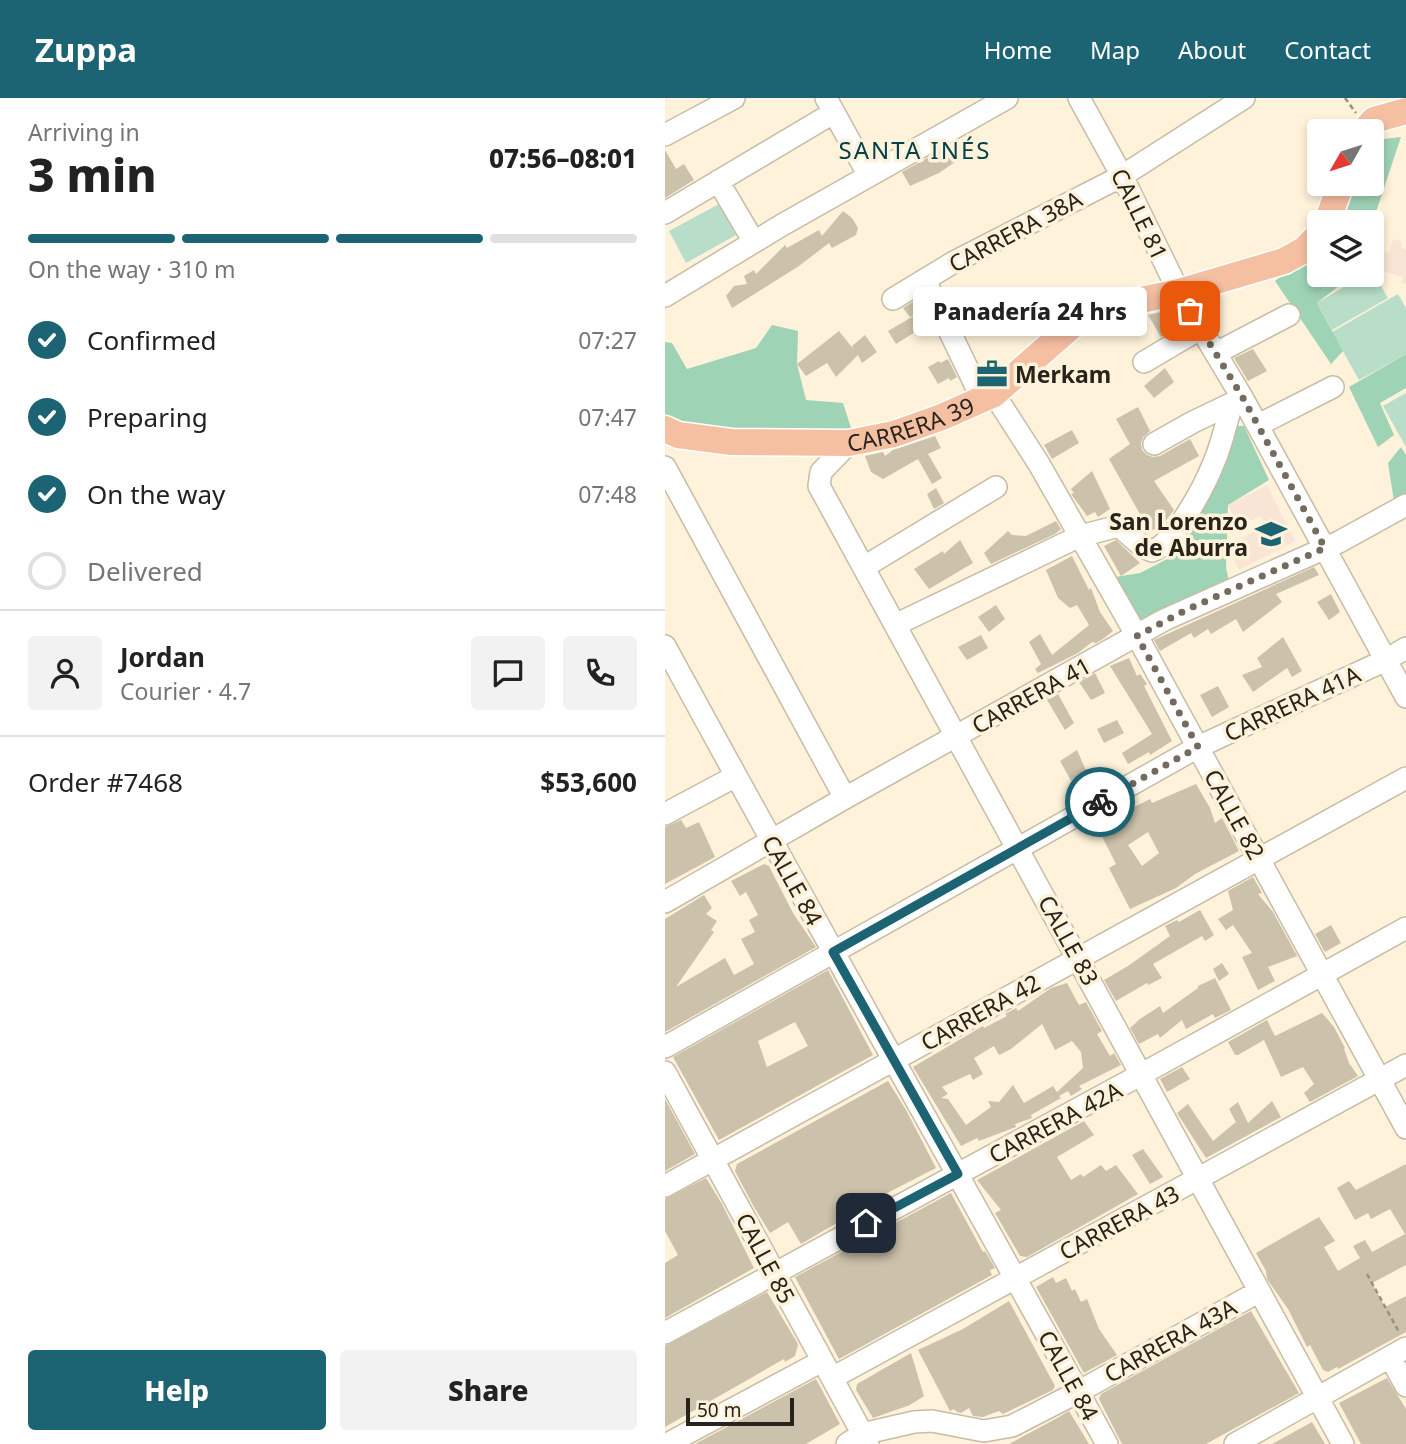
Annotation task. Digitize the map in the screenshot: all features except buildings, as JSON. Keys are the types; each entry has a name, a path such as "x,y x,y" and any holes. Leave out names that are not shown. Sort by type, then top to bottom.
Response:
{"main road":[{"path":"1378,119 1406,111"},
{"name":"CARRERA 39","path":"665,429 678,435 731,442 849,443 894,434 942,417 988,396 1074,324 1103,308 1179,292 1284,261 1307,247"}],"street":[{"path":"665,135 734,98"},
{"path":"665,296 754,242 1007,98"},
{"name":"CALLE 81","path":"1079,98 1122,176 1179,292 1216,353 1237,401 1258,425 1406,697"},
{"name":"CARRERA 38A","path":"893,299 954,262 1122,176 1244,98"},
{"path":"665,213 718,181 829,105 869,176"},
{"path":"718,181 754,242"},
{"name":"CALLE 82","path":"925,280 988,396 1039,464 1137,636 1406,1128"},
{"path":"1216,353 1289,315"},
{"path":"1144,362 1201,329"},
{"path":"1258,425 1332,387"},
{"path":"1154,444 1237,401"},
{"path":"895,625 1080,536 1119,526 1143,547 1152,551 1161,548 1189,511 1215,462 1237,401"},
{"name":"CALLE 83","path":"849,443 821,472 819,486 1343,1444"},
{"path":"665,467 845,798"},
{"path":"864,568 996,487"},
{"name":"CARRERA 41","path":"665,902 845,798 1137,636 1197,605 1325,548 1406,505"},
{"name":"CALLE 84","path":"665,646 1107,1444"},
{"name":"CARRERA 41A","path":"665,1047 1198,747 1386,660 1406,648"},
{"path":"665,814 736,776"},
{"name":"CARRERA 42","path":"665,1186 1406,778"},
{"name":"CARRERA 42A","path":"665,1332 1406,928"},
{"name":"CARRERA 43","path":"667,1444 827,1370 1016,1277 1406,1065"},
{"name":"CALLE 85","path":"665,1072 827,1370 859,1440"},
{"name":"CARRERA 43A","path":"859,1440 914,1422 932,1421 984,1431 1000,1430 1078,1392 1258,1292"},
{"path":"1235,1444 1399,1346 1406,1386"}],"path":[{"path":"1367,1274 1399,1346"}],"shaded area":[{"path":"1393,239 1402,242 1401,248 1406,249 1406,284 1401,283 1403,277 1384,271 1384,252 1389,253"},
{"name":"San Lorenzo de Aburra","path":"1267,485 1295,541 1239,570 1227,546 1266,526 1260,516 1239,527 1228,505"}],"green space":[{"path":"1401,137 1384,188 1384,139"},
{"path":"1349,196 1381,196 1377,210 1342,210"},
{"path":"719,204 736,235 686,263 669,231"},
{"path":"1307,256 1307,287 1338,287 1317,303 1343,351 1331,364 1275,281"},
{"path":"1344,287 1382,287 1388,298 1332,330 1317,303"},
{"path":"1398,294 1406,308 1406,354 1359,380 1332,332"},
{"path":"772,325 798,331 797,364 806,400 843,403 854,437 765,435 665,421 665,342 672,343 687,369 756,348"},
{"path":"1406,354 1406,388 1380,403 1394,435 1378,447 1349,387"},
{"path":"1406,393 1406,447 1383,406"},
{"path":"1237,426 1244,426 1269,480 1228,505 1226,568 1230,585 1139,629 1109,578 1140,573 1181,552 1227,459"},
{"path":"1401,447 1406,455 1406,496 1394,501 1388,463"}],"way so far":[{"path":"1100,802 1198,747 1137,636 1164,620 1325,548 1243,398 1190,311"}],"place":[{"name":"Panadería 24 hrs","path":"1190,311"},
{"name":"Merkam","path":"992,374"},
{"name":"San Lorenzo de Aburra","path":"1271,534"}],"district":[{"name":"SANTA INÉS","path":"915,149"}],"route":[{"path":"866,1223 958,1174 833,952 1100,802"}]}
